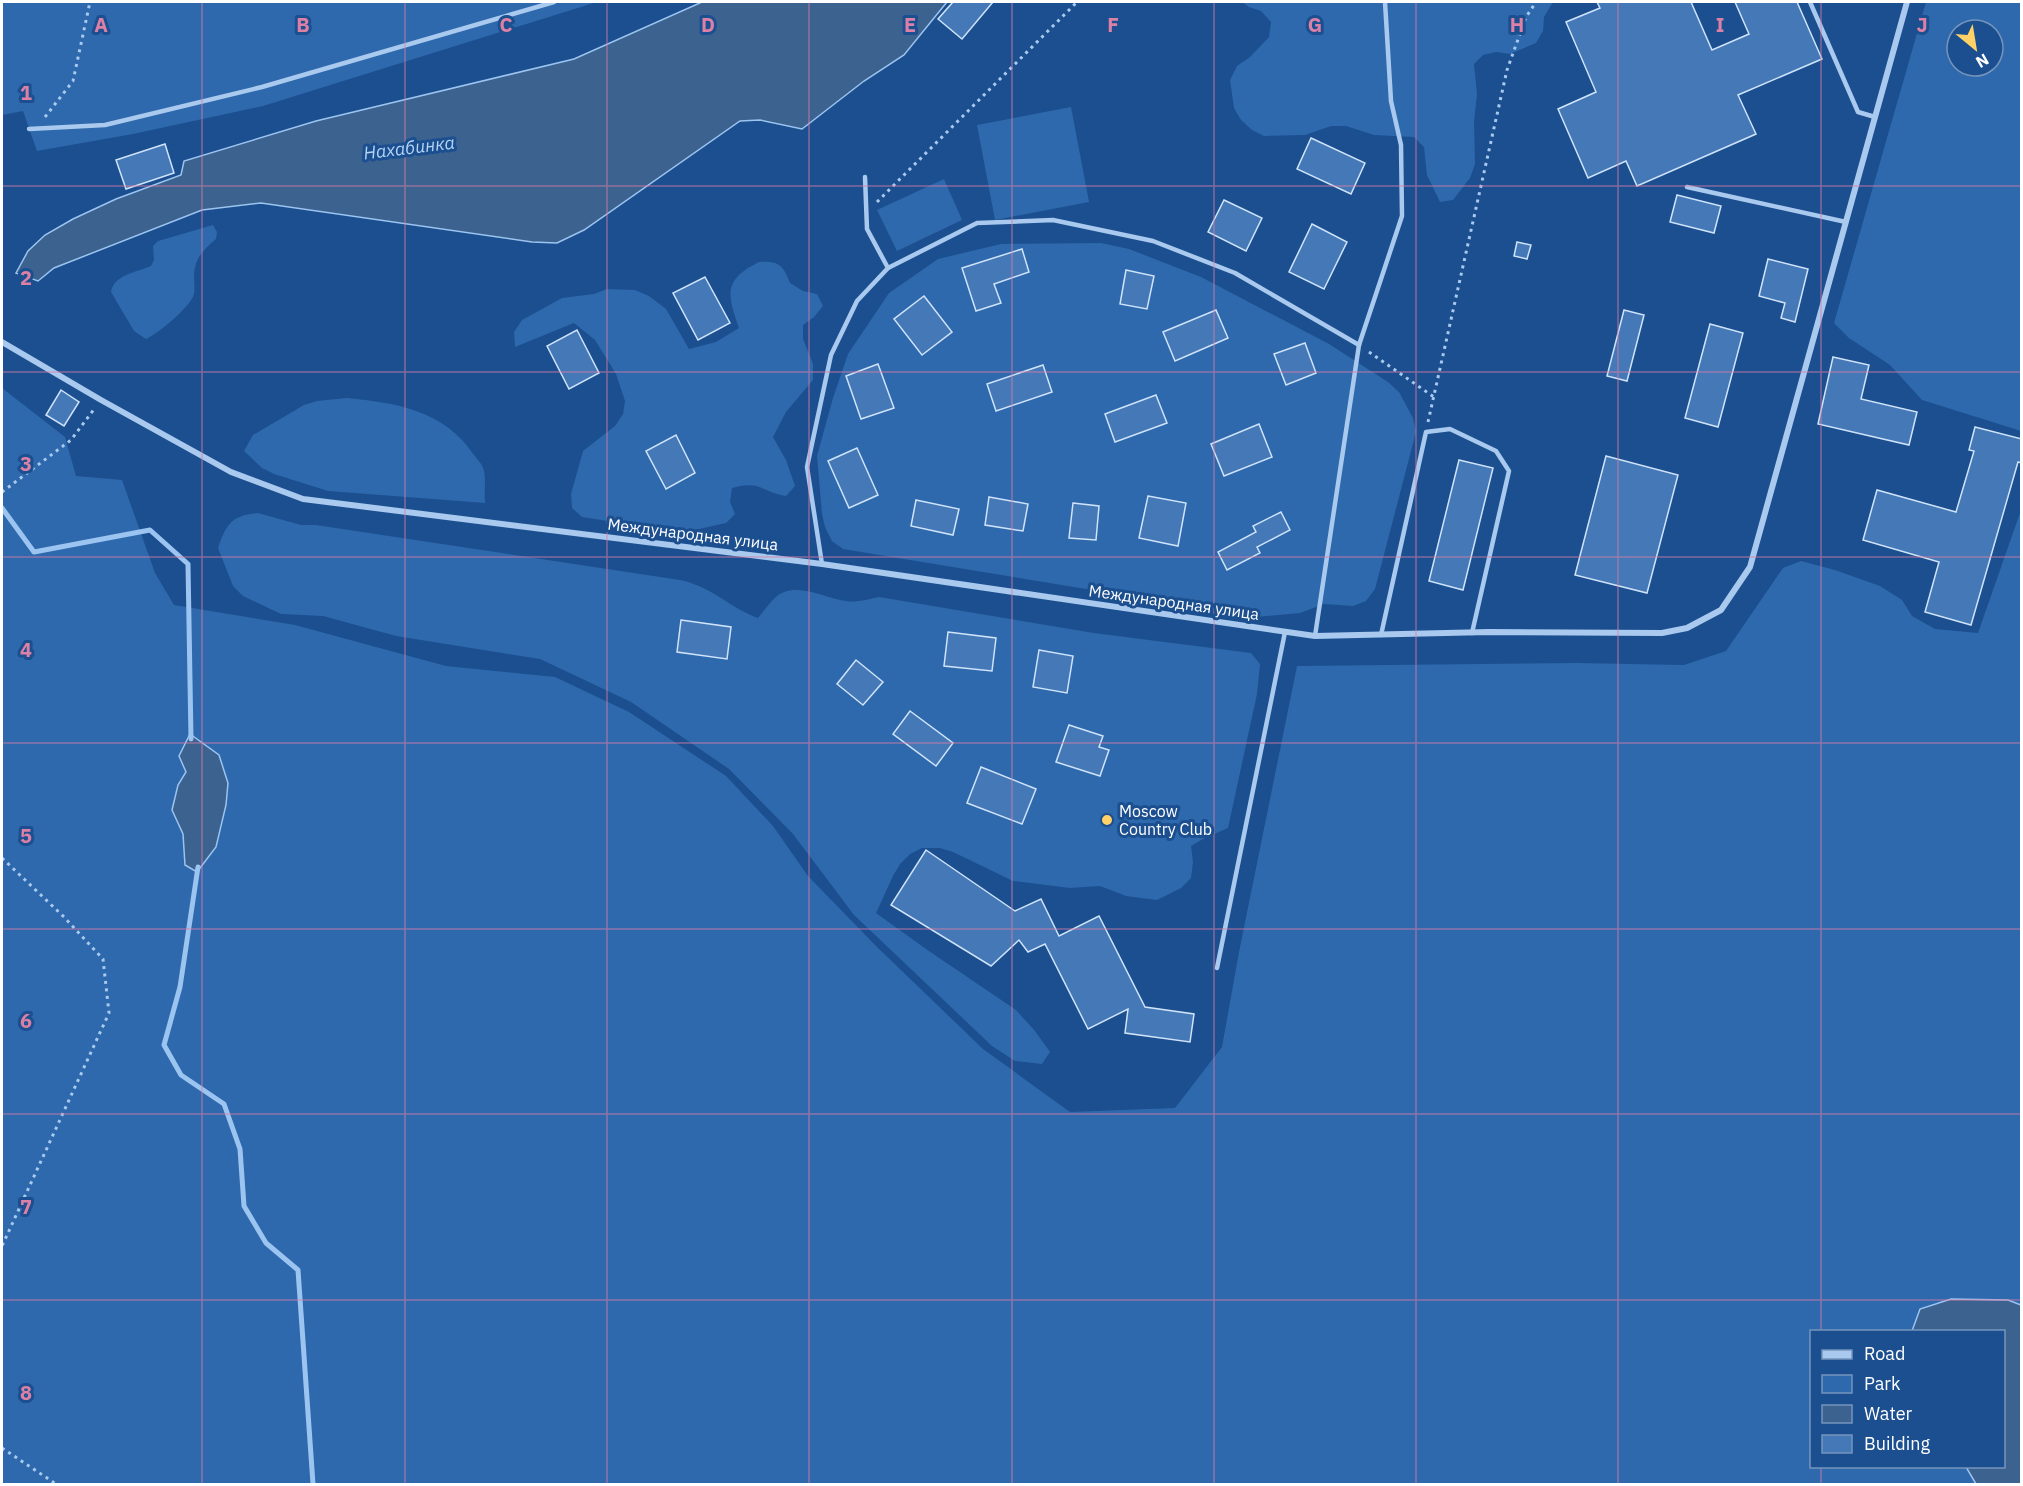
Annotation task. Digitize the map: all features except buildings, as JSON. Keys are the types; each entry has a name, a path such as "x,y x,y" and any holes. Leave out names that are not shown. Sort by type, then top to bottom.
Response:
{"street":[{"name":"Международная улица","path":"2,342 231,472 303,498 822,564 1315,636 1662,633 1687,628 1721,610 1750,567 1907,2"}],"lane":[{"path":"29,129 105,125 251,90 554,2"},
{"path":"1315,636 1359,345 1402,216 1401,145 1391,101 1385,2"},
{"path":"1810,2 1858,112 1875,117"},
{"path":"865,177 867,229 888,268"},
{"path":"1687,187 1846,222"},
{"path":"822,564 807,467 831,355 857,301 888,268 977,223 1053,220 1153,241 1234,273 1359,345"},
{"path":"1381,634 1426,432 1450,429 1496,451 1509,471 1472,633"},
{"path":"1217,968 1285,632"}],"path":[{"path":"36,129 73,81 90,2"},
{"path":"866,213 1077,2"},
{"path":"1426,432 1507,70 1526,17 1536,2"},
{"path":"1359,345 1434,397"},
{"path":"2,492 71,440 101,400"},
{"path":"2,858 64,917 103,959 109,1012 2,1245"},
{"path":"2,1448 56,1485"}],"green space":[{"path":"2,2 597,2 263,106 133,134 37,151 23,111 2,115"},
{"path":"1242,2 1553,2 1544,17 1543,31 1536,43 1510,54 1496,52 1483,55 1474,64 1477,94 1474,122 1475,164 1470,178 1453,200 1440,202 1427,175 1424,147 1414,137 1374,135 1346,126 1331,126 1305,135 1264,136 1252,130 1241,120 1234,108 1230,80 1237,66 1250,57 1269,37 1271,22 1261,11"},
{"path":"1926,2 2021,2 2021,431 1922,400 1890,365 1849,338 1834,323"},
{"path":"1071,107 1089,202 995,220 977,125"},
{"path":"944,179 962,220 897,251 877,210"},
{"path":"213,225 217,232 216,239 204,251 196,264 192,299 173,319 146,339 134,331 111,292 113,286 126,275 151,266 154,260 153,246 158,241"},
{"path":"1101,243 1129,249 1201,277 1329,344 1388,382 1399,392 1413,418 1416,432 1375,589 1366,601 1353,606 1324,604 1300,613 1256,617 843,549 832,541 822,514 817,456 848,354 889,293 938,259 1001,244"},
{"path":"759,262 779,265 790,283 803,291 817,294 823,306 803,325 803,339 813,364 813,380 786,412 773,437 786,460 795,486 786,496 749,485 732,488 730,502 735,514 726,523 699,529 672,531 582,517 572,508 571,494 583,451 615,426 623,414 625,401 616,374 595,340 574,323 515,347 514,332 522,320 562,298 594,294 607,289 635,290 649,296 666,309 689,349 716,342 739,328 732,306 731,289 739,275"},
{"path":"2,388 65,437 76,476 122,480 155,573 174,605 295,625 446,666 555,677 629,712 726,776 773,826 808,876 876,946 983,1049 1070,1112 1175,1108 1222,1047 1297,666 1577,663 1684,665 1726,651 1783,568 1801,561 1880,586 1902,600 1912,616 1935,629 1978,633 2021,510 2021,1484 2,1484"},
{"path":"347,398 401,406 434,419 448,428 462,440 484,471 485,503 328,491 274,474 262,468 244,451 253,435 304,405 317,401"},
{"path":"258,513 301,525 316,525 680,580 701,587 758,618 777,596 793,590 802,590 846,601 879,597 1094,633 1251,653 1260,664 1257,694 1228,828 1191,846 1193,862 1191,878 1181,888 1157,900 1126,896 1100,886 1070,888 1013,881 940,848 922,848 910,854 900,864 876,913 1016,1010 1050,1052 1042,1064 1015,1061 992,1046 854,915 793,834 729,769 631,702 540,659 396,636 323,616 281,614 243,596 233,586 218,548 231,522 242,516"}],"water":[{"name":"Нахабинка","path":"702,2 947,2 904,55 864,81 802,129 760,120 740,121 584,230 557,243 532,242 261,203 202,210 54,268 38,281 16,273 28,251 45,235 116,199 181,175 184,161 316,121 574,59"},
{"path":"190,734 219,755 228,783 226,805 216,847 197,872 185,865 183,834 172,810 178,785 186,772 179,756"},
{"path":"1951,1299 2008,1300 2021,1305 2021,1484 1976,1484 1967,1468 2005,1468 2005,1330 1912,1330 1920,1309"}],"waterway":[{"path":"2,508 34,552 150,530 188,564 191,739"},
{"path":"198,867 180,987 164,1045 181,1075 224,1104 240,1149 244,1206 266,1243 298,1270 313,1484"}],"place":[{"name":"Moscow Country Club","path":"1107,820"}]}
